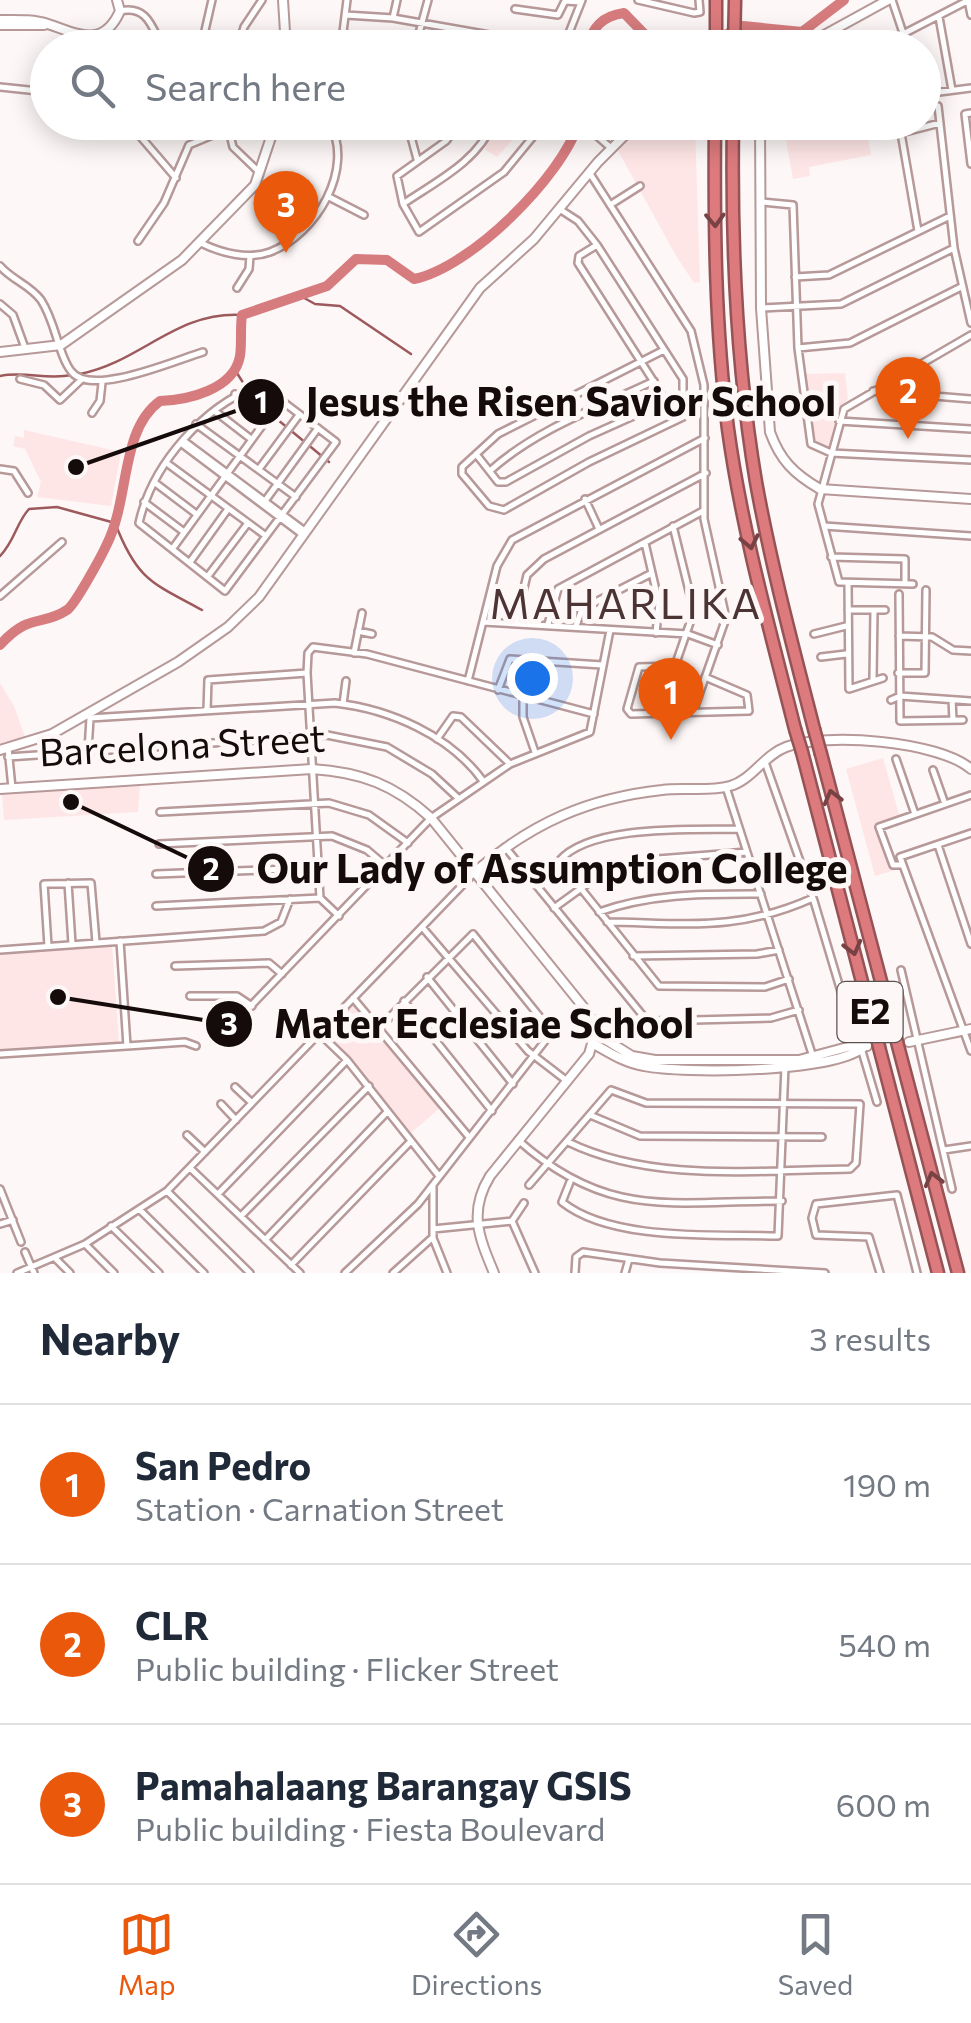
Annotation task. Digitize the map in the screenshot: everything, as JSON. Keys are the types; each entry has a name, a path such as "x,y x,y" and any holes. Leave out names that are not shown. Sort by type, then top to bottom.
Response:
{"highway":[{"path":"716,0 716,30"},
{"path":"734,30 735,3"},
{"name":"E2","path":"715,140 718,298 728,431 763,603 938,1273"},
{"name":"E2","path":"733,140 735,297 747,418 777,580 958,1273"}],"main road":[{"path":"106,30 120,11 117,0"},
{"path":"283,0 285,30"},
{"path":"834,30 890,0"},
{"path":"0,22 48,24 63,30"},
{"path":"0,352 61,344 117,308 201,243 261,174 271,140"},
{"path":"5,752 61,729 207,644 258,597 474,296 560,209 620,140"},
{"path":"760,140 761,308 770,432 787,466 820,489 971,499"},
{"path":"476,871 505,846 558,814 601,800 666,789 726,787 738,783 790,744 826,742 933,749 969,765"},
{"path":"0,789 312,769 343,771 381,782 431,818 589,1014 596,1032 594,1044 483,1188 476,1226 494,1273"},
{"path":"913,1042 968,1030"},
{"path":"596,1032 643,1063"},
{"path":"594,1044 643,1063 785,1064 814,1062 861,1044"}],"street":[{"path":"205,30 212,0"},
{"path":"245,30 254,7 262,0"},
{"path":"344,30 347,0"},
{"path":"393,18 397,0"},
{"path":"420,30 428,0"},
{"path":"638,0 694,14 700,12 700,0"},
{"path":"890,0 905,30"},
{"path":"912,30 968,0 971,15"},
{"path":"515,9 558,16 566,2 582,1 570,30"},
{"path":"120,11 144,14 153,30"},
{"path":"346,15 393,18 452,30"},
{"path":"939,17 952,90"},
{"path":"0,86 30,90"},
{"path":"941,92 971,88"},
{"path":"971,113 965,114 971,164"},
{"path":"941,132 960,287 971,323"},
{"path":"143,140 176,178"},
{"path":"138,240 176,178 189,145 199,140"},
{"path":"231,140 233,147 261,174"},
{"path":"201,243 250,256 281,246 314,218 328,197 337,164 336,140"},
{"path":"412,140 417,159"},
{"path":"447,140 397,176 403,204 419,232 504,172 530,140"},
{"path":"403,204 461,165 485,140"},
{"path":"602,140 611,148"},
{"path":"901,140 918,231"},
{"path":"589,172 691,331 704,384 704,510 725,604 718,645 693,712"},
{"path":"610,205 640,186"},
{"path":"328,197 364,215"},
{"path":"760,202 793,205 798,348 809,440 819,450 831,453 971,460"},
{"path":"560,209 578,221 597,245 683,379 686,412 504,510 496,510 462,474 462,467 498,434 664,350"},
{"path":"795,277 829,275 950,216"},
{"path":"476,454 498,482 506,482 588,436 658,405 662,393 578,263 579,256 597,245"},
{"path":"761,308 841,304 954,248"},
{"path":"237,288 249,269 250,256"},
{"path":"0,266 41,301 71,371 80,380 102,382 203,352"},
{"path":"798,348 850,342 960,287"},
{"path":"0,304 13,315 26,349"},
{"path":"913,584 839,582 823,526 820,489 839,421 848,405 971,334"},
{"path":"20,379 44,385 60,400 80,380"},
{"path":"490,470 512,451 546,432 654,381"},
{"path":"92,413 100,401 102,382"},
{"path":"261,385 280,401 336,442 224,591 140,522 144,502 196,424 236,394 261,385"},
{"path":"870,391 971,399"},
{"path":"236,394 268,418"},
{"path":"173,548 280,401"},
{"path":"216,412 251,438"},
{"path":"259,469 299,414"},
{"path":"839,421 971,429"},
{"path":"196,424 296,497"},
{"path":"265,500 318,428"},
{"path":"468,682 497,566 512,540 705,438"},
{"path":"183,442 305,533"},
{"path":"168,464 266,536"},
{"path":"0,469 14,470 28,493"},
{"path":"516,622 527,575 544,559 706,473"},
{"path":"225,475 265,500 282,516"},
{"path":"154,482 196,514"},
{"path":"585,499 599,528"},
{"path":"144,502 184,532"},
{"path":"190,562 228,509"},
{"path":"548,624 555,591 704,510"},
{"path":"208,577 248,523"},
{"path":"659,712 694,611 674,526"},
{"path":"823,526 971,536"},
{"path":"0,596 62,542"},
{"path":"645,543 658,603 656,633"},
{"path":"832,557 905,559 905,584"},
{"path":"576,626 582,609 652,573"},
{"path":"848,583 849,689 883,678"},
{"path":"898,673 924,673 926,590"},
{"path":"898,594 900,721 963,720"},
{"path":"847,610 885,610"},
{"path":"873,680 874,610"},
{"path":"354,652 362,613"},
{"path":"484,622 688,634 718,645"},
{"path":"814,634 846,626"},
{"path":"221,1037 431,818 510,764 586,736 610,630"},
{"path":"358,631 372,634"},
{"path":"899,636 926,637 969,651 971,643"},
{"path":"320,898 307,673 308,652 313,647 354,652 523,699 594,714"},
{"path":"822,657 846,654"},
{"path":"498,690 510,659 604,665"},
{"path":"675,666 640,666 635,671 627,709 631,714 750,711 747,695 705,678"},
{"path":"207,710 208,680 307,673"},
{"path":"344,704 346,681"},
{"path":"891,700 900,696 971,701"},
{"path":"523,699 535,752"},
{"path":"952,700 953,720"},
{"path":"88,751 90,718 344,704 382,712 437,739 483,780"},
{"path":"437,739 453,716 462,717 510,764"},
{"name":"Barcelona Street","path":"5,752 88,751 310,735 346,737 387,747 432,774 458,798"},
{"path":"5,752 12,788"},
{"path":"896,759 915,814"},
{"path":"764,760 813,898 877,1102"},
{"path":"933,770 945,804"},
{"path":"726,787 814,1062"},
{"path":"970,836 938,844 893,865 879,827 971,795"},
{"path":"160,812 342,805 369,815 408,843"},
{"path":"739,828 629,833 572,852 559,862 633,956 664,988 765,987 789,979"},
{"path":"159,844 317,836 350,841 387,867"},
{"path":"938,844 971,944"},
{"path":"505,846 644,1017 654,1021 771,1018 799,1010"},
{"path":"554,908 604,871 645,860 747,852"},
{"path":"901,861 968,1030 971,1050"},
{"path":"156,874 318,868"},
{"path":"17,1273 32,1271 85,1244 166,1191 476,871"},
{"path":"68,883 72,944"},
{"path":"48,946 44,884 91,884 96,942"},
{"path":"599,912 632,900 676,894 760,894"},
{"path":"156,906 320,898 340,916"},
{"path":"607,922 720,924 768,918 813,898"},
{"path":"0,950 264,931 281,922 290,899"},
{"path":"422,926 450,954 534,1057 566,1081"},
{"path":"345,1273 409,1214 550,1038 551,1027 473,934 380,1027"},
{"path":"120,941 127,1046"},
{"path":"633,956 757,954 779,950"},
{"path":"175,966 269,963 282,974"},
{"path":"901,970 913,1042 952,1189"},
{"path":"427,977 513,1084"},
{"path":"190,996 237,996 252,1006"},
{"path":"353,998 470,1138"},
{"path":"404,1001 492,1111"},
{"path":"319,1032 348,1060 440,1176"},
{"path":"0,1054 185,1042 196,1046"},
{"path":"218,1194 348,1060"},
{"path":"570,1182 562,1202 598,1222 678,1234 778,1236 785,1064"},
{"path":"241,1216 368,1086"},
{"path":"235,1087 252,1102"},
{"path":"530,1185 612,1090 646,1103 860,1104 856,1163 850,1168 638,1167 602,1159 568,1142"},
{"path":"221,1104 236,1120"},
{"path":"265,1240 388,1111"},
{"path":"590,1115 640,1136 822,1137"},
{"path":"188,1135 205,1152"},
{"path":"292,1266 412,1140"},
{"path":"518,1140 570,1182 606,1196 642,1201 782,1201"},
{"path":"944,1150 971,1146"},
{"path":"190,1167 300,1273"},
{"path":"434,1184 433,1238 447,1273"},
{"path":"0,1189 21,1242"},
{"path":"166,1191 250,1273"},
{"path":"880,1273 870,1237 816,1235 812,1218 816,1204 897,1195 916,1273"},
{"path":"512,1222 524,1203"},
{"path":"139,1209 204,1273"},
{"path":"0,1224 13,1220"},
{"path":"433,1229 512,1222"},
{"path":"512,1222 535,1273"},
{"path":"111,1226 159,1273"},
{"path":"394,1273 433,1238"},
{"path":"85,1244 114,1273"},
{"path":"24,1252 32,1271"},
{"path":"575,1273 576,1257 582,1252 690,1269 825,1273"},
{"path":"56,1259 70,1273"},
{"path":"625,1273 629,1259"},
{"path":"657,1273 660,1264"}],"shaded area":[{"path":"488,140 512,140 497,157 485,150"},
{"path":"626,140 696,140 700,282 694,283 675,254 617,149"},
{"path":"786,140 868,140 871,155 809,167 810,176 793,179"},
{"path":"845,373 848,399 838,408 829,446 818,445 812,439 803,374"},
{"path":"24,430 121,452 111,506 37,497 41,482 25,449 13,446 15,436 24,438"},
{"path":"0,683 14,706 25,737 0,745"},
{"path":"883,758 901,821 884,826 896,870 875,876 846,769"},
{"path":"140,786 138,812 4,820 2,793"},
{"path":"112,945 119,1042 0,1051 0,951"},
{"path":"352,1004 387,1037 441,1107 411,1133 327,1031"}],"waterway":[{"path":"805,30 844,0"},
{"path":"595,30 610,17 624,13 641,30"},
{"path":"735,30 743,26 782,30"},
{"path":"0,645 19,628 58,615 71,606 114,526 138,429 160,401 208,391 229,377 240,356 242,315 327,286 356,259 387,260 414,279 461,258 534,193 571,140"},
{"path":"297,294 315,304 340,306 411,354"},
{"path":"80,374 122,359 197,321 242,315"},
{"path":"233,367 255,401 329,462"},
{"path":"0,376 72,375"},
{"path":"0,556 29,509 57,507 115,523 131,557 148,578 202,610"}],"tunnel":[{"path":"867,1046 903,1043"}],"place":[{"name":"Pamahalaang Barangay GSIS","path":"286,253"},
{"name":"CLR","path":"908,439"},
{"name":"Jesus the Risen Savior School","path":"76,467"},
{"name":"San Pedro","path":"671,740"},
{"name":"Our Lady of Assumption College","path":"71,802"},
{"name":"Mater Ecclesiae School","path":"58,997"}],"district":[{"name":"MAHARLIKA","path":"626,604"}]}
